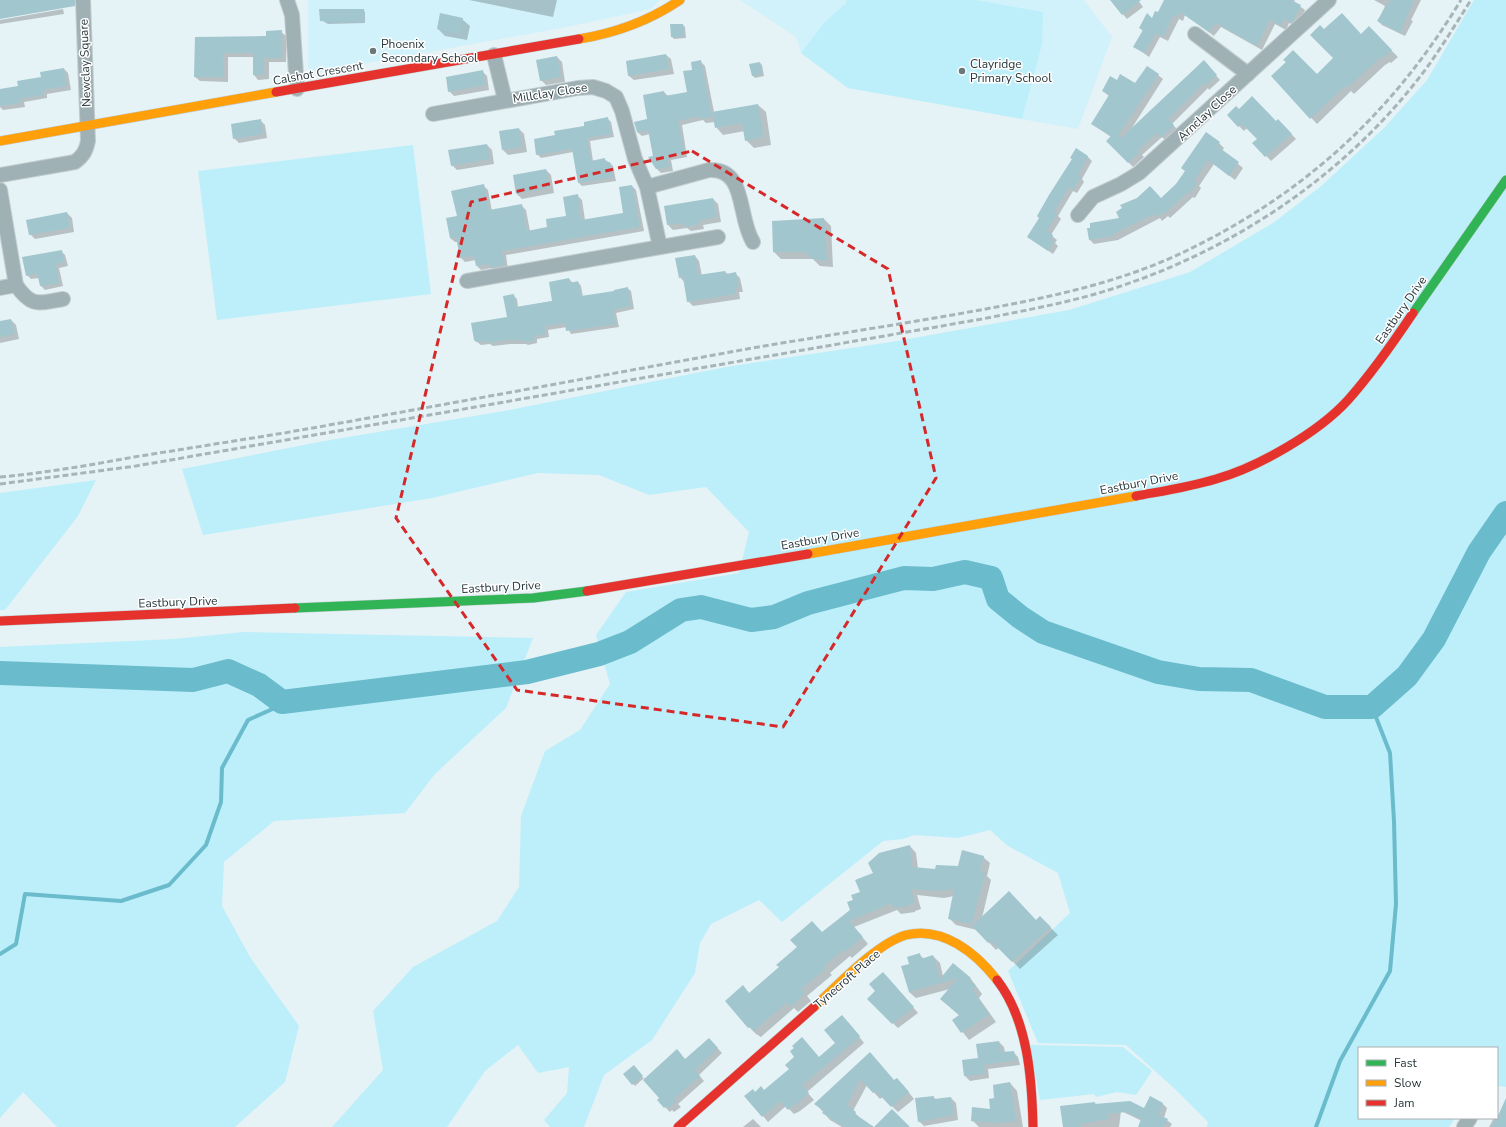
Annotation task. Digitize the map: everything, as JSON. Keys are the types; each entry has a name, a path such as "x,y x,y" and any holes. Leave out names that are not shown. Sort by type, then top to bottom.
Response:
{"street":[{"name":"Newclay Square","path":"0,175 75,162 82,157 86,150 88,141 83,0"},
{"path":"287,0 292,15 297,89"},
{"name":"Calshot Crescent","path":"0,141 494,55 625,30 662,13 680,0"},
{"name":"Arnclay Close","path":"1078,215 1093,197 1121,184 1139,173 1248,74 1322,2"},
{"path":"1194,34 1248,74"},
{"name":"Millclay Close","path":"494,55 505,100"},
{"name":"Millclay Close","path":"433,114 505,100 593,86 606,91 616,97 619,104 634,159 647,187 660,247"},
{"path":"647,187 700,172 720,169 730,175 737,184 745,224 753,242"},
{"name":"Eastbury Drive","path":"0,621 533,598 614,588 1170,490 1217,479 1262,461 1308,434 1347,402 1386,352 1506,180"},
{"path":"0,190 16,285 25,298 31,302 39,303 63,299"},
{"path":"467,281 718,237"},
{"path":"0,288 16,285"},
{"name":"Tynecroft Place","path":"685,1125 878,951 907,936 925,934 944,936 960,943 990,972 1005,994 1016,1016 1022,1039 1033,1106 1033,1127"}],"highlighted area":[{"path":"692,151 888,269 936,478 783,727 517,690 396,518 471,202"}],"shaded area":[{"name":"Phoenix Secondary School","path":"308,0 660,0 651,9 567,27 308,74"},
{"name":"Clayridge Primary School","path":"740,0 1084,0 1112,37 1078,129 848,88 801,53 796,37"},
{"name":"Clayridge Primary School","path":"847,0 975,0 1043,12 1042,44 1022,119 848,88 801,53 824,23 846,3"},
{"path":"1474,0 1506,0 1506,1087 1498,1086 1498,1047 1358,1047 1358,1119 1454,1119 1449,1127 1207,1127 1208,1122 1175,1089 1126,1045 1038,1043 1008,971 1070,913 1058,873 1008,846 990,830 958,838 914,835 903,839 883,841 782,922 759,900 711,924 700,943 695,973 652,1040 604,1075 584,1127 550,1127 544,1120 567,1093 569,1067 538,1073 518,1045 485,1071 447,1127 332,1127 383,1070 373,1011 413,967 497,921 519,887 521,816 545,751 580,730 610,684 596,635 626,592 739,573 749,532 706,487 649,495 599,475 538,473 432,498 203,535 182,469 324,441 504,411 726,367 897,341 1069,310 1190,272 1273,223 1320,187 1384,128 1427,80"},
{"path":"413,145 431,294 217,320 198,171"},
{"path":"96,480 78,516 5,610 0,610 0,493"},
{"path":"244,632 533,638 506,708 435,774 405,813 274,821 224,862 222,906 250,957 299,1026 285,1082 235,1127 57,1127 23,1092 0,1118 0,647 174,639"},
{"path":"1030,1045 1123,1047 1152,1071 1136,1095 1117,1092 1096,1097 1094,1094 1040,1100"}],"building":[{"path":"0,0 75,0 75,6 0,19"},
{"path":"1110,0 1141,0 1122,15"},
{"path":"1164,0 1291,0 1301,5 1292,23 1284,19 1281,26 1270,20 1257,46 1216,23 1209,32 1180,12 1178,17 1174,15 1163,37 1156,33 1144,53 1133,47 1143,30 1139,28 1147,13 1152,18 1155,11 1158,12"},
{"path":"1390,0 1414,0 1400,33 1377,21"},
{"path":"319,9 364,9 364,21 320,21"},
{"path":"440,13 463,18 459,34 437,29"},
{"path":"1342,13 1361,34 1369,26 1392,50 1384,58 1383,56 1379,59 1347,88 1345,86 1310,119 1271,76 1286,62 1283,60 1293,50 1317,74 1333,58 1310,35 1320,25 1324,29"},
{"path":"670,24 683,24 684,37 671,37"},
{"path":"282,30 282,58 264,58 264,75 253,75 253,53 223,53 224,77 194,77 195,37 266,36 266,31"},
{"path":"666,54 669,69 628,76 626,61"},
{"path":"557,56 561,77 540,81 536,60"},
{"path":"701,60 712,117 701,119 700,116 678,121 684,153 668,156 669,167 656,169 648,157 653,156 648,130 637,132 634,122 647,119 643,95 664,91 665,96 687,92 683,71 692,70 691,62"},
{"path":"1204,60 1217,75 1204,86 1203,84 1168,119 1174,125 1161,138 1157,133 1138,150 1140,152 1128,163 1106,141 1111,136 1091,124 1109,95 1102,91 1110,76 1117,80 1120,74 1135,83 1147,66 1159,74 1118,135 1121,138"},
{"path":"760,62 762,74 752,76 749,64"},
{"path":"64,68 67,86 43,90 44,95 20,99 21,103 0,106 0,89 18,86 17,81 41,77 40,72"},
{"path":"483,70 485,85 448,92 446,77"},
{"path":"1252,96 1276,121 1278,119 1292,134 1265,157 1252,143 1257,139 1242,124 1238,127 1227,115 1236,106 1239,109"},
{"path":"758,104 764,137 745,141 742,123 715,128 712,112"},
{"path":"608,117 611,134 587,138 591,161 605,158 605,162 610,162 613,177 578,183 572,149 536,155 534,139 555,135 554,131 584,126 584,122"},
{"path":"261,119 263,134 233,139 231,124"},
{"path":"519,128 522,147 502,150 499,131"},
{"path":"1206,132 1220,142 1217,146 1239,162 1229,176 1208,160 1194,181 1197,183 1189,194 1188,192 1164,214 1162,212 1157,217 1154,214 1113,234 1113,236 1089,240 1087,228 1090,228 1090,223 1119,218 1116,212 1122,208 1120,205 1137,198 1150,186 1161,198 1176,184 1185,171 1181,168"},
{"path":"487,144 490,159 451,166 448,150"},
{"path":"1076,148 1088,156 1078,175 1081,177 1072,190 1069,187 1054,212 1057,214 1047,231 1053,235 1051,239 1054,241 1048,251 1027,237 1039,218 1037,216 1049,195 1072,159 1070,158"},
{"path":"546,169 550,188 516,194 513,175"},
{"path":"484,184 489,210 522,204 527,231 547,227 546,219 566,216 563,197 578,194 581,220 623,213 619,187 632,185 640,227 502,251 504,265 489,268 489,264 476,266 474,256 460,258 456,237 450,238 446,218 457,216 451,191"},
{"path":"713,198 717,217 699,220 699,224 685,227 684,223 667,225 664,206"},
{"path":"67,212 70,228 29,235 26,220"},
{"path":"824,218 827,261 812,259 805,252 773,252 772,221"},
{"path":"62,250 64,262 56,264 59,283 40,286 37,273 26,276 22,257"},
{"path":"695,255 698,275 725,271 726,274 736,272 739,287 735,288 736,294 687,302 683,277 679,278 675,258"},
{"path":"569,278 570,283 578,281 581,296 614,291 628,287 631,306 613,310 616,324 566,331 565,323 545,326 546,334 534,336 535,340 524,342 523,340 506,340 488,343 488,341 476,342 474,340 471,323 507,317 503,296 514,294 516,307 552,301 549,282"},
{"path":"11,319 15,334 0,337 0,321"},
{"path":"910,845 912,867 935,869 936,865 958,866 962,850 984,856 980,872 985,873 972,924 948,919 954,889 937,891 911,889 915,903 909,904 909,906 893,908 892,903 849,921 863,937 845,952 843,950 824,966 826,968 801,989 805,993 791,1007 787,1002 754,1031 750,1027 748,1028 725,1001 743,985 749,993 779,967 776,965 797,947 790,940 812,921 822,932 850,910 847,902 853,900 851,895 860,892 855,880 873,873 868,863 879,853"},
{"path":"1009,891 1036,920 1040,916 1051,927 1012,962 991,941 988,943 972,926"},
{"path":"920,953 921,959 933,955 940,979 953,963 971,978 969,980 976,986 973,990 989,1015 961,1033 952,1020 959,1015 940,999 958,978 909,992 901,966 909,964 907,957"},
{"path":"883,972 914,1007 892,1024 867,999 875,991 869,984"},
{"path":"842,1015 860,1036 859,1038 802,1085 809,1093 794,1106 793,1105 788,1110 780,1101 762,1117 744,1096 753,1089 755,1092 761,1086 764,1090 789,1069 785,1065 794,1057 790,1051 794,1048 792,1046 802,1037 819,1057 835,1043 824,1030"},
{"path":"709,1038 718,1048 695,1070 700,1076 674,1099 677,1101 669,1108 667,1106 664,1108 657,1100 659,1098 643,1080 677,1049 685,1059"},
{"path":"999,1041 1001,1052 1014,1051 1016,1060 984,1065 985,1074 964,1076 962,1060 978,1058 976,1044"},
{"path":"870,1052 894,1080 897,1078 909,1092 891,1107 876,1091 873,1093 860,1079 847,1105 856,1112 855,1114 874,1127 845,1127 822,1113 824,1111 814,1104"},
{"path":"634,1065 643,1076 632,1085 623,1074"},
{"path":"1010,1082 1016,1121 997,1123 971,1121 972,1107 990,1109 989,1099 994,1098 993,1085"},
{"path":"934,1096 934,1099 951,1097 954,1115 918,1122 915,1098"},
{"path":"1150,1096 1163,1103 1159,1115 1168,1119 1164,1127 1138,1127 1141,1119 1126,1112 1108,1114 1109,1119 1080,1124 1081,1127 1063,1127 1060,1106 1095,1102 1095,1104 1130,1101 1144,1108"},
{"path":"1506,1098 1506,1127 1491,1127 1496,1119 1498,1119"},
{"path":"892,1109 910,1127 874,1127"}],"waterway":[{"path":"0,673 193,680 228,671 259,685 282,702 527,672 599,654 630,642 681,610 701,607 751,620 774,617 808,603 904,578 933,579 965,572 991,578 998,599 1020,617 1043,632 1158,672 1199,679 1251,680 1325,707 1372,707 1407,676 1434,639 1479,552 1506,513"},
{"path":"0,954 16,944 25,894 121,901 169,885 206,845 221,802 222,768 248,720 277,707 282,702"},
{"path":"1316,1127 1340,1061 1390,971 1396,904 1394,821 1390,753 1372,707"}],"railway":[{"path":"0,477 67,468 284,433 747,349 961,313 1044,297 1121,277 1172,258 1237,224 1276,199 1313,172 1378,111 1408,76 1435,40 1461,0"},
{"path":"0,484 136,466 982,319 1066,302 1115,288 1161,271 1205,251 1248,228 1289,201 1328,172 1364,139 1397,104 1428,66 1471,0"}],"traffic: fast":[{"path":"1413,313 1506,180"},
{"path":"295,608 533,598 587,591"}],"traffic: slow":[{"path":"579,39 619,30 632,25 656,14 680,0"},
{"path":"0,141 276,92"},
{"path":"808,554 1136,496"},
{"path":"814,1007 870,956 883,947 906,935 920,933 933,934 946,938 958,944 979,960 997,980"}],"traffic: jam":[{"path":"276,92 579,39"},
{"path":"1136,496 1176,489 1232,474 1268,457 1321,425 1348,400 1382,358 1413,313"},
{"path":"587,591 808,554"},
{"path":"0,621 295,608"},
{"path":"997,980 1016,1013 1022,1031 1029,1070 1033,1127"},
{"path":"678,1127 814,1007"}],"place":[{"name":"Phoenix Secondary School","path":"373,51"},
{"name":"Clayridge Primary School","path":"962,71"}]}
